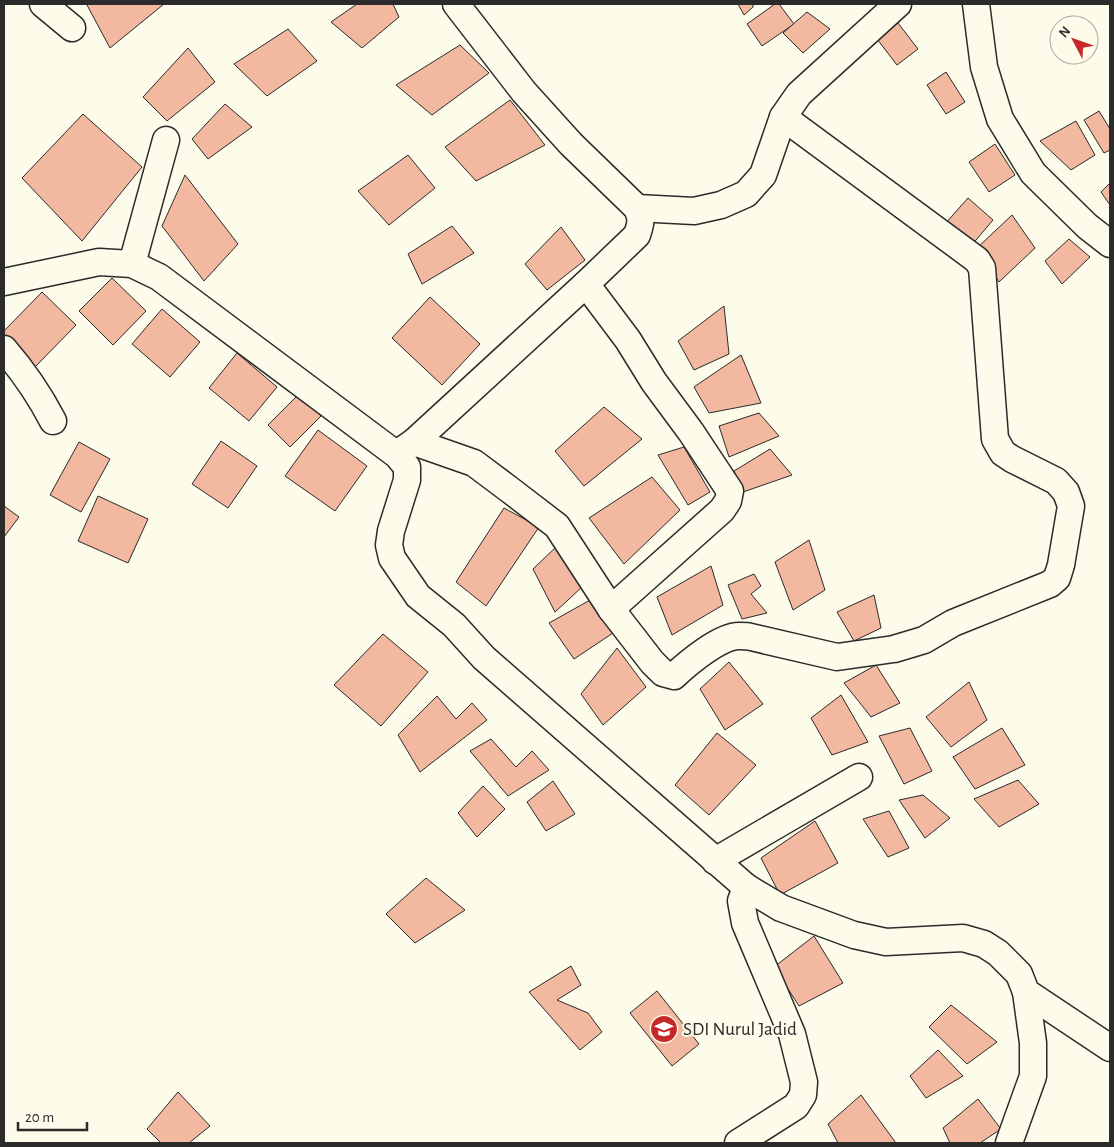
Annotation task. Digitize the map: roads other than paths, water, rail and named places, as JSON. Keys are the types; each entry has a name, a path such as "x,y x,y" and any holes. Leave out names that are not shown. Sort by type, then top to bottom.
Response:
{"street":[{"path":"43,4 72,28"},
{"path":"405,448 586,284 637,235 641,225 638,208 560,132 524,92 456,4"},
{"path":"638,208 694,211 721,205 746,194 762,175 783,118 799,94 898,4"},
{"path":"976,4 984,67 1000,119 1033,173 1087,226 1110,244"},
{"path":"4,282 99,262 132,264 159,277 405,448 474,463 557,526 611,609 652,662 663,673 674,676 694,658 725,639 738,636 751,637 837,656 894,648 924,640 953,622 1050,584 1057,578 1061,565 1072,506 1066,492 1056,481 1003,453 995,439 982,268 977,260 783,118"},
{"path":"132,264 166,140"},
{"path":"586,284 628,340 654,382 691,432 730,491 728,501 722,510 611,609"},
{"path":"4,349 42,399 53,422"},
{"path":"405,448 407,480 391,531 389,545 392,558 418,596 454,625 484,658 715,861 746,887 781,908 854,935 886,942 963,938 984,944 998,953 1019,974 1026,992 1033,1043 1034,1076 1009,1143"},
{"path":"715,861 860,777"},
{"path":"738,1143 796,1106 803,1095 804,1082 792,1034 745,923 741,901 746,887"},
{"path":"1026,992 1110,1048"}],"place":[{"name":"SDI Nurul Jadid","path":"664,1029"}]}
